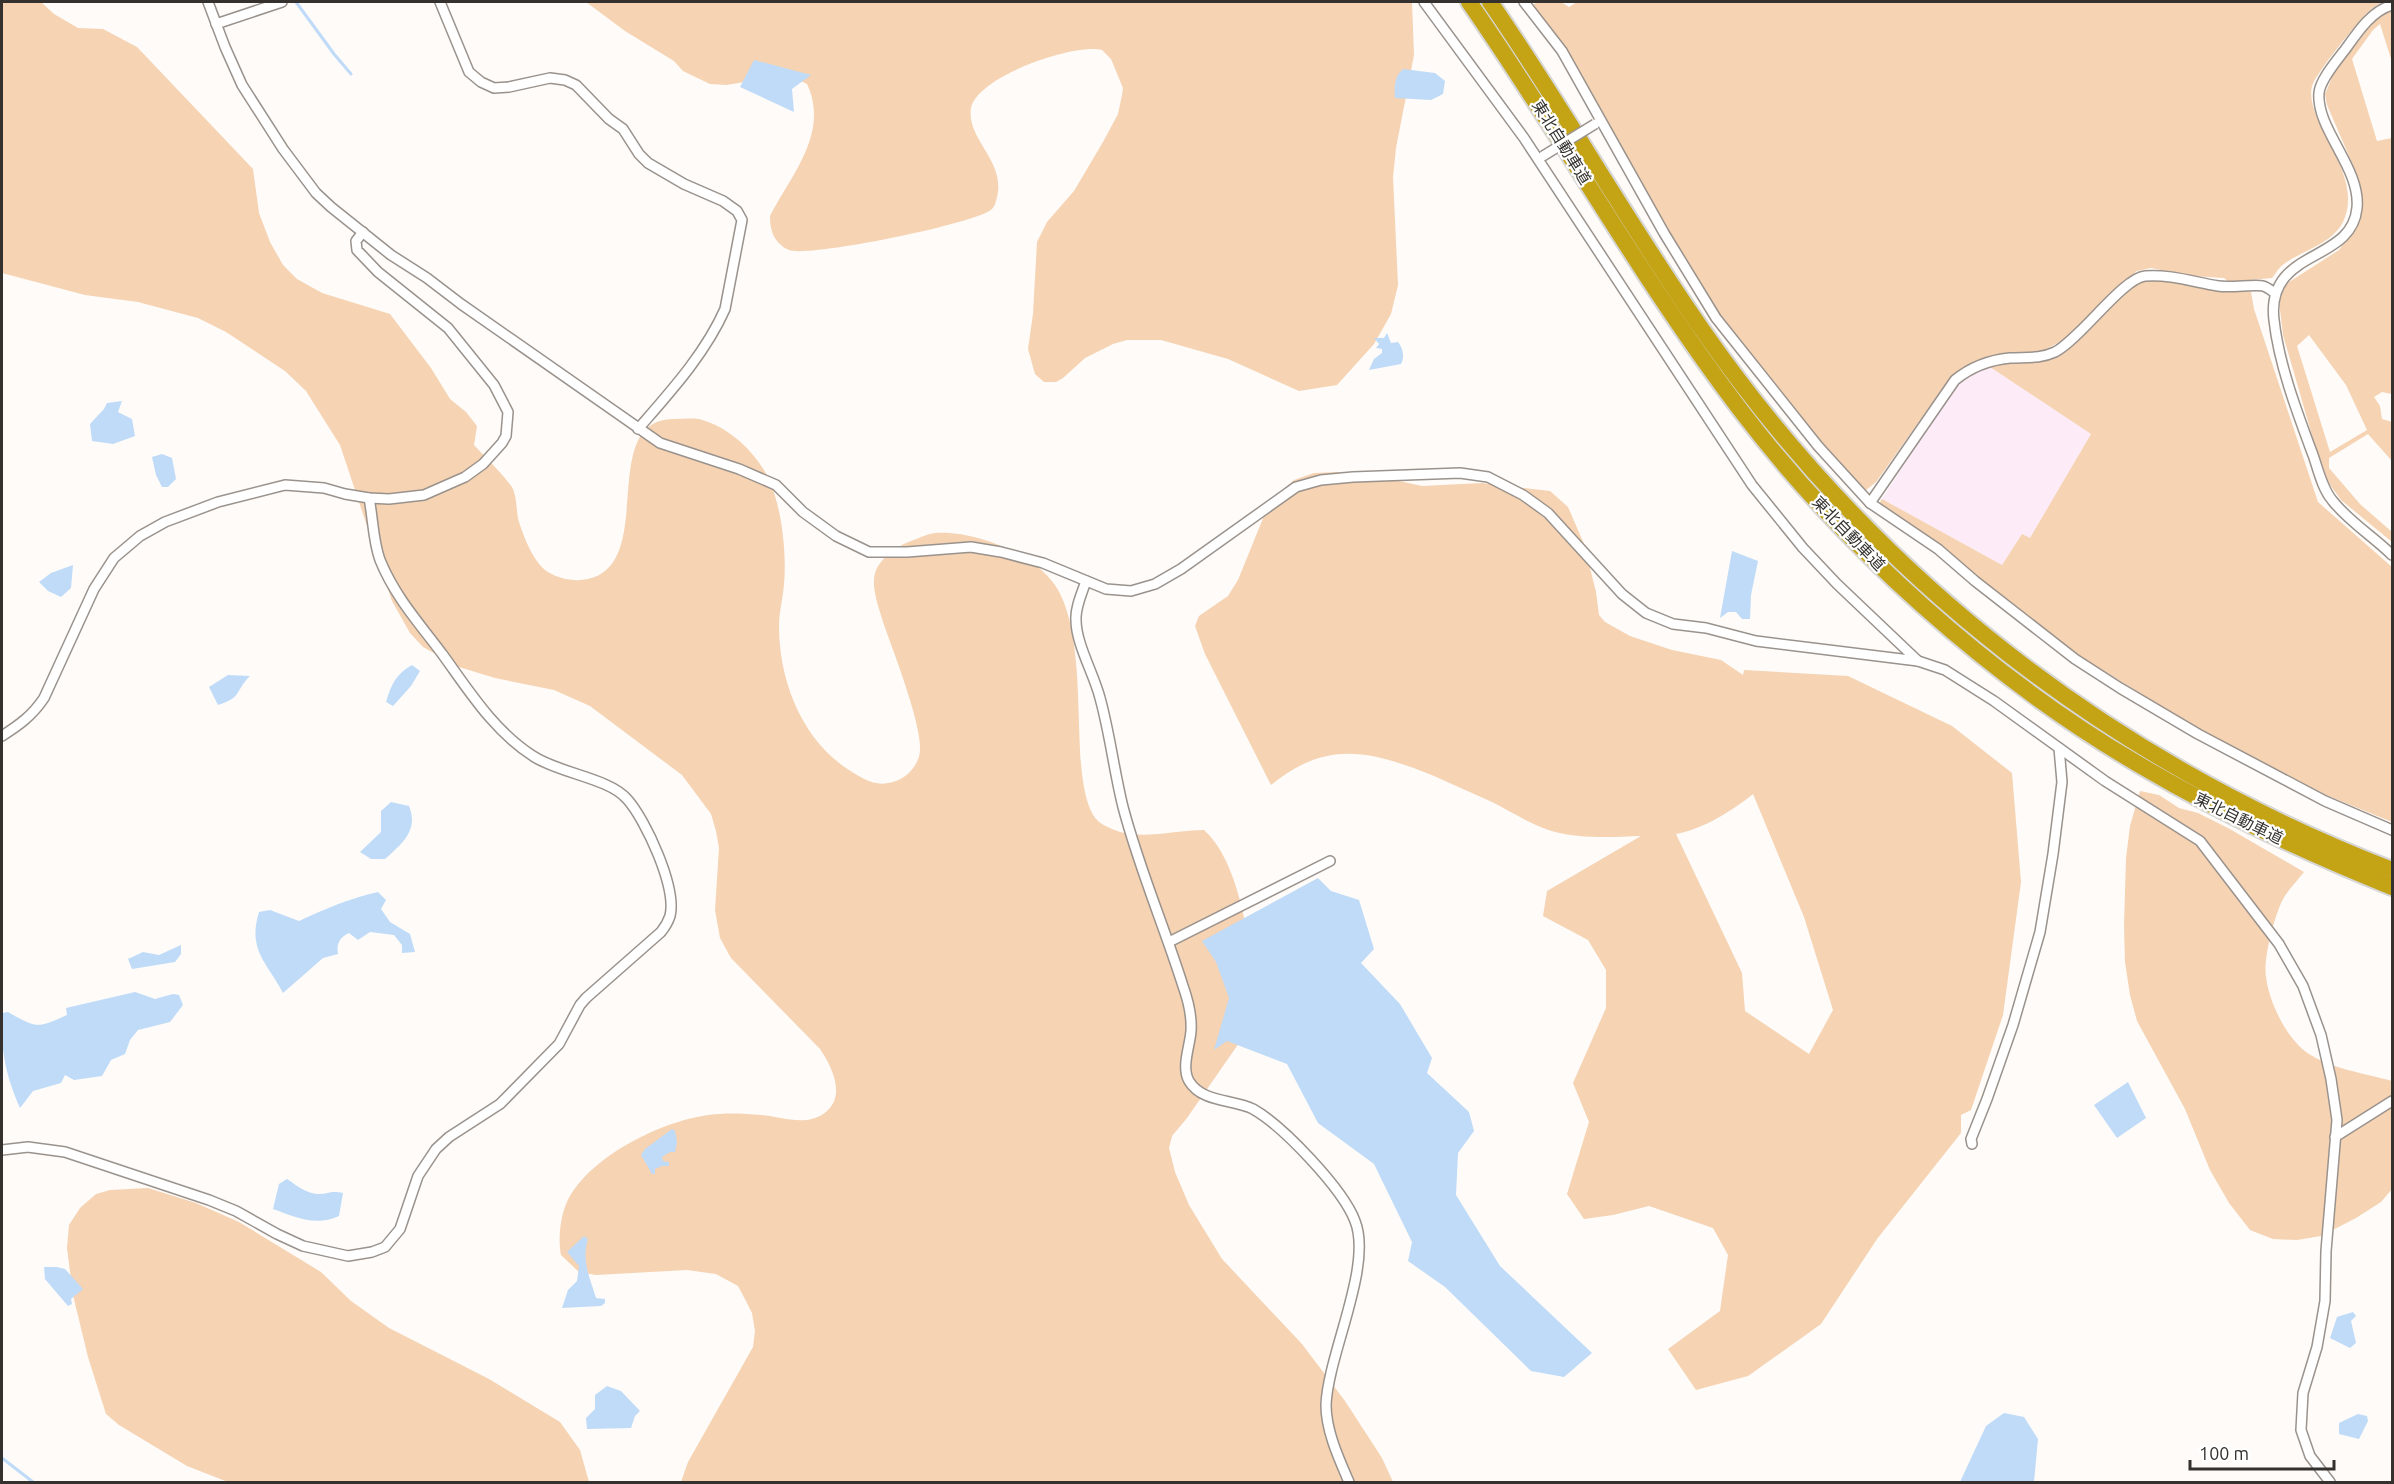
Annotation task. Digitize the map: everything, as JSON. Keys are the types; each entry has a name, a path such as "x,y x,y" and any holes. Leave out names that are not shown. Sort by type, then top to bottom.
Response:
{"highway":[{"name":"東北自動車道","path":"1469,2 1524,81 1689,341 1743,414 1787,468 1865,552 1910,594 1992,663 2074,724 2136,763 2207,803 2392,887"},
{"name":"東北自動車道","path":"1490,2 1538,72 1639,234 1703,331 1800,457 1876,540 2001,650 2082,709 2143,749 2277,819 2392,870"}],"street":[{"path":"208,2 242,85 283,149 316,193 391,255 427,278 638,429 660,443 740,469 777,485 803,512 836,536 869,552 907,552 971,547 1043,563 1106,589 1131,591 1155,584 1180,569 1296,487 1321,480 1460,473 1488,477 1523,495 1548,513 1622,594 1646,613 1673,624 1706,628 1756,641 1918,661 1945,670 1994,701 2105,781 2200,841 2279,944 2303,986 2321,1035 2331,1079 2337,1120 2326,1251 2325,1301 2317,1347 2302,1393 2301,1430 2310,1456 2330,1482"},
{"path":"216,24 282,2"},
{"path":"440,2 469,72 481,82 494,88 550,78 565,80 576,85 609,119 623,129 639,154 648,163 684,184 723,201 741,215 725,309 720,320 688,371 638,429"},
{"path":"1424,2 1541,159 1752,485 1803,548 1830,577 1918,661"},
{"path":"1524,2 1562,51 1598,124 1716,318 1818,446 1870,503 1938,549 2075,659 2120,688 2198,734 2325,801 2392,830"},
{"path":"2392,5 2371,16 2328,72 2318,92 2321,110 2356,191 2358,208 2352,226 2341,239 2286,276 2275,293 2274,318 2280,350 2322,481 2332,500 2392,555"},
{"path":"1541,159 1598,124"},
{"path":"2,736 21,725 37,709 94,589 114,558 140,536 165,522 218,502 285,485 324,488 369,498 389,499 424,495 465,477 483,464 502,443 506,436 508,412 495,385 448,328 378,272 357,250 356,240 363,232"},
{"path":"1870,503 1955,380 1986,362 2008,358 2042,357 2056,351 2084,328 2127,285 2142,276 2159,275 2226,287 2263,285 2275,293"},
{"path":"2,1150 17,1147 42,1147 82,1157 209,1200 236,1211 277,1234 321,1251 348,1256 378,1250 385,1247 400,1228 418,1176 436,1149 449,1137 500,1104 559,1044 580,1005 667,924 671,903 666,877 657,853 631,804 622,794 603,784 569,773 533,757 516,744 482,709 397,594 379,558 369,498"},
{"path":"1086,581 1076,613 1077,631 1100,698 1124,808 1185,991 1191,1028 1187,1066 1190,1081 1209,1096 1251,1108 1268,1120 1326,1178 1347,1205 1356,1223 1359,1236 1358,1259 1330,1376 1326,1405 1333,1441 1349,1482"},
{"path":"1972,1144 1971,1139 2002,1057 2040,932 2054,854 2062,782 2059,748"},
{"path":"1169,942 1330,861"},
{"path":"2336,1137 2392,1101"}],"shaded area":[{"path":"2,2 41,2 54,14 78,28 103,29 137,47 253,169 259,213 270,242 283,265 297,279 322,293 390,314 431,368 450,399 466,412 477,426 474,445 513,489 519,522 527,542 538,563 548,572 567,579 583,580 609,568 620,548 631,466 638,442 651,425 674,419 699,419 727,432 744,445 758,461 770,482 782,525 785,571 779,626 783,667 789,688 806,726 818,743 832,757 860,777 882,784 900,779 915,765 920,751 912,706 883,622 875,591 875,573 885,558 900,546 926,535 956,534 988,541 1007,549 1037,566 1047,575 1064,603 1071,625 1077,676 1082,774 1091,811 1100,823 1130,834 1204,830 1218,846 1229,867 1244,918 1257,1017 1172,1136 1169,1148 1175,1172 1189,1205 1222,1259 1302,1344 1345,1401 1382,1458 1393,1482 681,1482 688,1462 753,1347 755,1331 752,1313 738,1286 716,1274 687,1270 596,1275 579,1272 561,1255 560,1228 567,1202 578,1185 593,1169 612,1154 655,1130 678,1122 700,1116 725,1114 761,1115 795,1120 820,1116 833,1104 836,1088 832,1071 820,1049 731,958 720,938 715,910 719,848 716,831 711,814 682,775 590,706 554,690 495,678 459,667 423,647 410,633 392,601 340,445 306,391 285,371 226,332 198,318 138,302 85,295 2,273"},
{"path":"586,2 1412,2 1414,55 1396,148 1393,177 1398,285 1391,314 1374,344 1337,385 1299,391 1228,359 1161,340 1127,340 1113,344 1085,358 1056,382 1044,382 1035,374 1028,349 1033,314 1037,242 1047,222 1074,191 1118,114 1123,88 1111,59 1102,50 1089,49 1071,52 1029,64 990,84 977,96 971,108 971,119 974,130 996,172 998,184 995,205 992,209 957,222 892,238 826,249 789,250 774,236 770,216 797,169 811,136 814,120 813,102 807,84 799,80 710,84 683,71 674,61 625,31"},
{"path":"1537,2 1561,2 1569,7 1577,2 2382,2 2369,11 2354,27 2328,60 2312,86 2312,100 2316,116 2341,167 2347,186 2348,204 2343,222 2332,236 2282,265 2272,278 2229,282 2224,278 2193,276 2151,268 2137,271 2063,340 2041,352 2004,354 1958,371 1935,399 1876,482 1865,491 1819,443 1718,317 1532,6"},
{"path":"2392,9 2392,62 2380,24 2352,59 2377,141 2392,138 2392,394 2382,392 2374,397 2380,406 2382,419 2392,422 2392,461 2368,434 2329,458 2329,468 2360,504 2392,532 2392,542 2341,500 2328,482 2318,456 2283,335 2279,301 2286,284 2339,250 2354,229 2360,210 2361,189 2327,105 2325,94 2334,73 2379,15","holes":["2309,335 2346,385 2367,430 2330,452 2297,346"]},
{"path":"2158,279 2251,292 2254,309 2318,502 2392,567 2392,822 2326,795 2199,729 2081,657 1878,505 1882,499 2002,565 2022,534 2030,538 2091,434 1987,365 2047,360 2071,345 2130,286 2143,280"},
{"path":"1987,365 2091,434 2030,539 2022,534 2002,565 1882,499 1957,382"},
{"path":"1337,472 1381,477 1422,486 1482,483 1550,491 1568,507 1584,544 1596,592 1599,615 1605,622 1630,636 1672,650 1721,660 1743,675 1744,670 1848,676 1952,726 2012,773 2021,882 2003,1015 1971,1110 1961,1115 1961,1133 1877,1239 1821,1324 1748,1376 1696,1390 1668,1349 1720,1311 1728,1255 1713,1228 1649,1206 1584,1219 1567,1194 1589,1122 1573,1083 1606,1008 1606,970 1588,940 1543,916 1547,891 1641,836 1587,837 1555,832 1531,823 1492,802 1434,776 1390,760 1370,756 1331,755 1292,770 1271,785 1205,654 1195,626 1199,616 1228,596 1238,580 1268,506 1294,480 1314,473","holes":["1753,794 1804,917 1833,1010 1809,1054 1745,1011 1742,973 1676,834 1717,818"]},
{"path":"2140,791 2159,795 2179,808 2198,813 2304,872 2282,901 2270,939 2265,969 2275,1008 2292,1037 2315,1058 2336,1067 2392,1081 2392,1189 2381,1202 2321,1236 2297,1240 2273,1239 2250,1230 2229,1203 2210,1170 2185,1109 2137,1021 2125,962 2124,926 2126,858 2130,826"},
{"path":"148,1188 196,1203 239,1222 321,1272 351,1301 389,1328 489,1379 560,1422 580,1450 589,1482 228,1482 187,1466 119,1425 106,1414 88,1357 73,1295 67,1248 69,1225 80,1208 96,1194 110,1190"}],"water":[{"path":"754,60 811,75 792,89 794,112 740,87"},
{"path":"1403,69 1435,73 1445,81 1443,94 1431,100 1395,98 1395,82"},
{"path":"1387,333 1391,343 1398,342 1401,347 1403,356 1401,364 1369,370 1374,359 1382,353 1382,349 1376,348 1379,344 1374,338 1384,338"},
{"path":"122,401 118,412 132,419 135,436 113,444 92,441 90,424 107,403"},
{"path":"162,454 172,458 176,479 168,487 162,487 156,475 152,457"},
{"path":"1732,551 1758,561 1751,595 1750,619 1742,619 1736,612 1728,612 1720,618"},
{"path":"73,565 71,588 61,597 48,591 39,582 51,573"},
{"path":"412,665 420,671 411,686 393,706 386,702 395,680"},
{"path":"228,675 250,676 235,697 218,705 209,687"},
{"path":"391,802 409,806 412,815 410,829 403,842 385,859 371,859 360,852 381,832 381,811"},
{"path":"1318,878 1331,891 1359,900 1374,949 1361,963 1400,1004 1432,1058 1427,1073 1469,1112 1474,1131 1458,1153 1456,1195 1500,1266 1592,1353 1564,1377 1531,1371 1445,1287 1408,1261 1412,1242 1374,1164 1318,1123 1287,1064 1227,1041 1214,1050 1229,998 1216,962 1202,941"},
{"path":"378,892 386,900 381,909 390,922 410,934 415,952 402,953 402,945 394,935 370,932 358,940 349,933 339,941 338,954 323,958 283,993 257,947 256,925 259,912 270,910 299,921 328,908"},
{"path":"181,945 181,954 175,962 132,969 128,959 143,952 159,955"},
{"path":"135,992 155,999 173,994 179,995 183,1005 170,1022 138,1030 130,1040 125,1054 111,1060 102,1076 74,1080 65,1075 61,1083 33,1091 20,1108 5,1062 2,1013 8,1012 37,1025 49,1023 67,1015 66,1008"},
{"path":"2128,1082 2146,1118 2117,1138 2094,1105"},
{"path":"672,1129 675,1131 677,1142 675,1152 662,1157 663,1161 669,1162 669,1166 655,1169 655,1174 652,1174 641,1155 645,1149"},
{"path":"287,1179 314,1194 343,1193 339,1216 314,1221 273,1209 279,1184"},
{"path":"584,1236 588,1239 585,1254 591,1283 596,1298 605,1299 605,1303 601,1306 562,1308 568,1290 577,1281 579,1266 567,1252"},
{"path":"44,1267 65,1269 83,1289 71,1299 72,1304 68,1306 45,1279"},
{"path":"2353,1312 2356,1316 2351,1321 2356,1343 2350,1348 2330,1338 2337,1317"},
{"path":"607,1386 621,1391 640,1411 635,1416 631,1428 587,1429 586,1418 595,1409 595,1395"},
{"path":"2004,1413 2024,1417 2038,1439 2034,1482 1960,1482 1986,1426"},
{"path":"2358,1414 2367,1416 2368,1421 2359,1439 2339,1434 2339,1423"}],"waterway":[{"path":"296,2 351,74"},
{"path":"2,1458 33,1482"}]}
